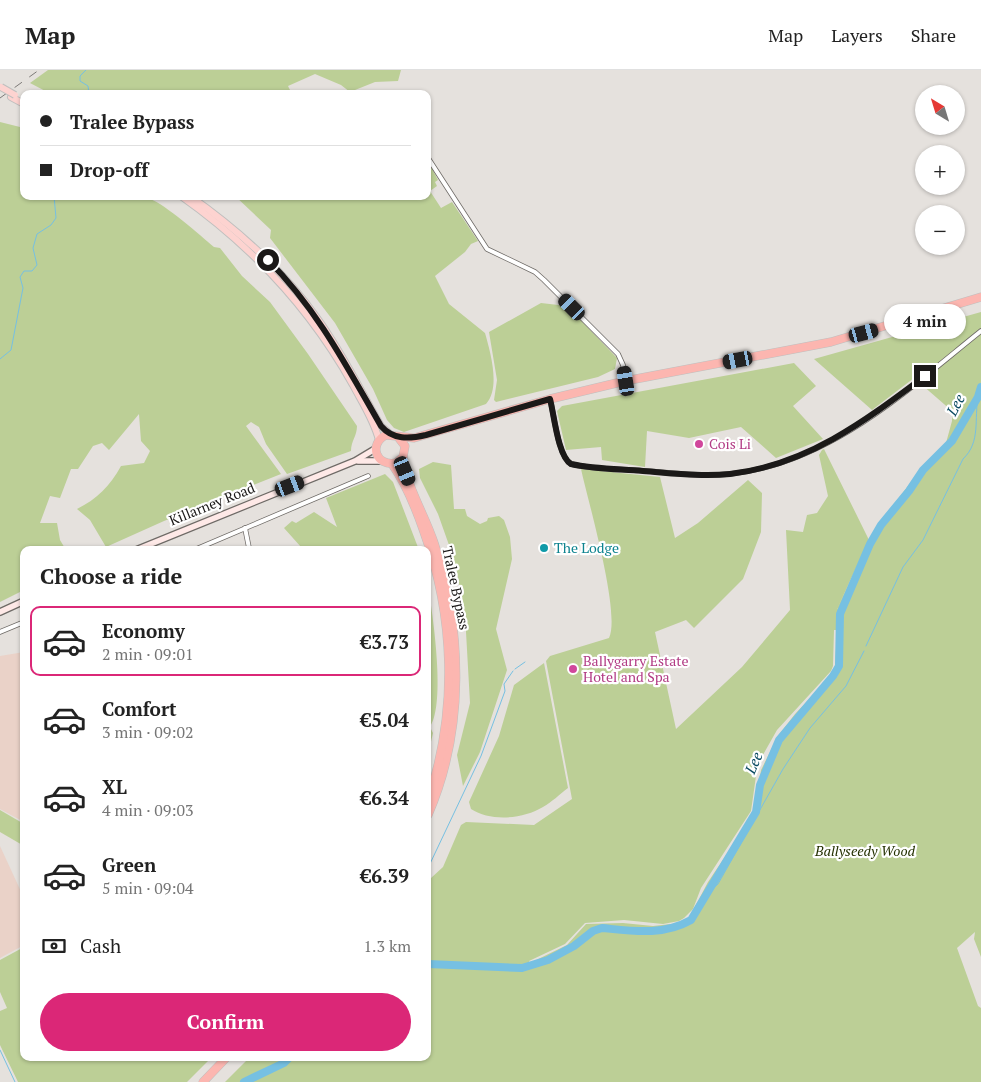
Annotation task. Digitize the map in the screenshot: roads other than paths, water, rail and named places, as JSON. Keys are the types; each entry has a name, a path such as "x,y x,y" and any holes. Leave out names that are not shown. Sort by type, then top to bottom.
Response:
{"highway":[{"path":"426,435 392,464 380,461 375,450 379,440 390,434 407,438 426,435 550,399 626,381 831,342 981,297"},
{"path":"398,437 404,442 404,453"},
{"name":"Tralee Bypass","path":"404,453 404,469 434,543 445,581 454,626 455,702 448,754 431,806"},
{"name":"Tralee Bypass","path":"392,464 411,499 429,546"},
{"name":"Tralee Bypass","path":"431,552 440,581 448,629 449,700 441,754 431,789"},
{"path":"203,1082 223,1061"},
{"path":"210,1082 230,1061"}],"main road":[{"path":"0,88 20,101"},
{"path":"13,96 20,99"},
{"path":"187,200 253,254 302,306 344,368 371,419 379,440"},
{"path":"195,200 258,251 295,290 330,338 381,426 390,434"},
{"name":"Killarney Road","path":"146,546 355,461 375,450"},
{"name":"Killarney Road","path":"355,461 380,461"},
{"path":"0,612 20,603"}],"street":[{"path":"431,163 487,249 535,272 544,280 618,354 623,365 626,381"},
{"path":"550,399 561,449 567,462 571,464 674,473 729,474 777,463 839,438 876,413 981,331"},
{"path":"203,546 368,476"},
{"path":"245,528 249,546"},
{"path":"0,632 20,624"}],"waterway":[{"path":"86,70 80,76 80,81 88,86 88,90"},
{"path":"0,359 11,350 23,288 20,277 24,271 32,271 37,265 33,248 37,234 51,225 56,218 54,200"},
{"name":"Lee","path":"431,964 522,968 548,960 574,946 593,931 602,928 648,931 670,928 691,920 756,812 760,785 779,740 833,676 839,666 840,614 870,544 881,525 909,491 923,470 952,441 978,397 981,387"},
{"path":"866,646 903,567 923,540 963,459 969,452 975,438 978,397"},
{"path":"702,898 718,884 783,769 810,728 846,686 864,651"},
{"path":"515,669 525,662"},
{"path":"431,862 481,756 505,691 504,684 513,671"},
{"path":"0,1050 15,1082"},
{"name":"Lee","path":"244,1082 286,1061"}],"railway":[{"path":"0,98 39,70"}],"place":[{"name":"Cois Li","path":"699,444"},
{"name":"The Lodge","path":"544,548"},
{"name":"Ballygarry Estate Hotel and Spa","path":"573,669"}],"park label":[{"name":"Ballyseedy Wood","path":"865,851"}]}
